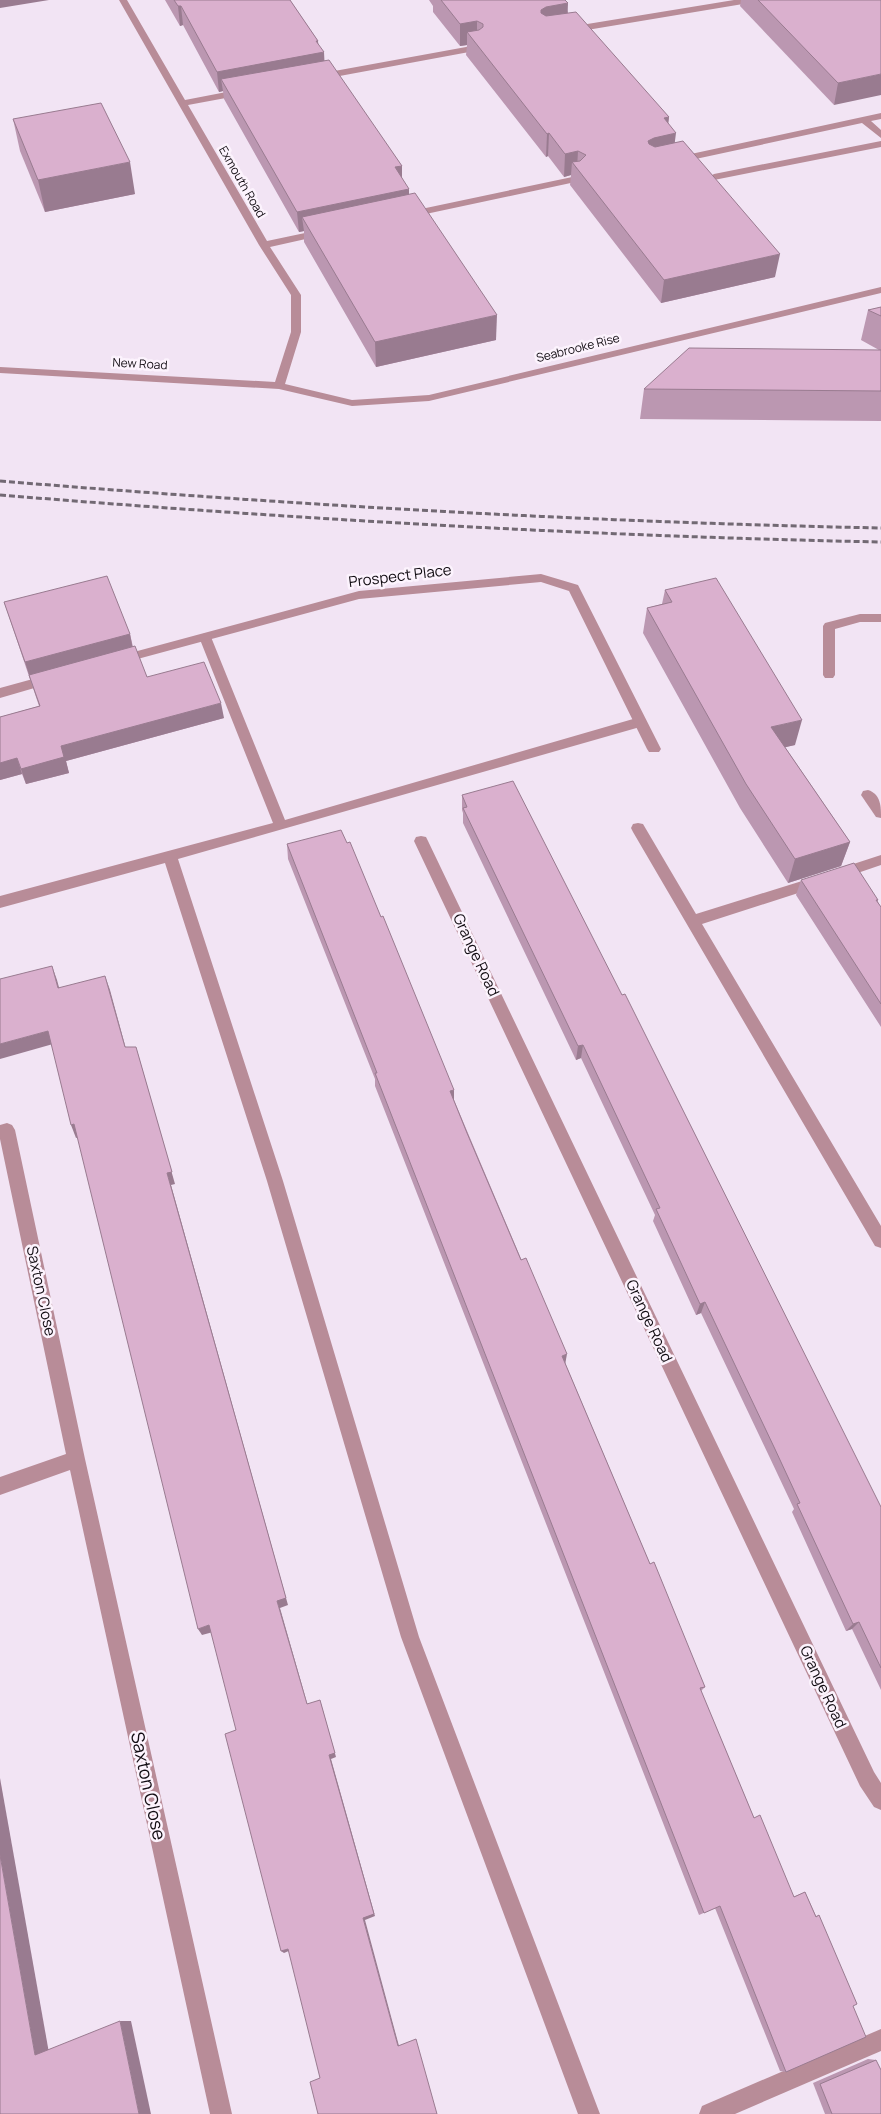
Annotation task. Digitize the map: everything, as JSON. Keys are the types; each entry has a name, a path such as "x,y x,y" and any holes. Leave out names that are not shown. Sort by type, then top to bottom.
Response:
{"street":[{"name":"Exmouth Road","path":"123,0 264,245 296,295 296,332 279,386"},
{"path":"555,33 749,0"},
{"path":"305,80 477,48"},
{"path":"182,103 248,90"},
{"path":"671,161 881,116"},
{"path":"864,120 881,135"},
{"path":"714,177 881,144"},
{"path":"401,216 577,180"},
{"path":"264,245 333,230"},
{"name":"Seabrooke Rise","path":"279,386 352,403 429,398 881,290"},
{"name":"New Road","path":"0,370 279,386"},
{"name":"Prospect Place","path":"102,665 359,595 541,578 574,588 654,749"},
{"path":"829,675 829,626 860,618 881,618"},
{"path":"204,637 281,826"},
{"path":"0,693 65,675"},
{"path":"0,902 281,826 640,722"},
{"path":"868,795 881,813"},
{"path":"638,828 881,1241"},
{"name":"Grange Road","path":"421,840 867,1779 881,1800"},
{"path":"170,856 275,1181 410,1637 589,2114"},
{"path":"693,921 881,860"},
{"name":"Saxton Close","path":"0,1132 7,1130 76,1459 221,2114"},
{"path":"0,1486 76,1459"},
{"path":"710,2114 881,2040"}],"building":[{"path":"174,0 290,0 324,52 217,72 181,6 178,6"},
{"path":"441,0 565,0 568,3 546,7 541,10 541,13 546,16 576,12 669,117 664,118 676,133 654,138 648,141 649,144 655,147 683,141 780,254 664,280 572,162 580,161 586,155 578,151 565,154 549,133 547,134 467,32 479,30 483,27 483,24 477,21 460,24"},
{"path":"758,0 881,0 881,74 838,83"},
{"path":"329,60 402,166 395,167 409,189 297,212 221,79"},
{"path":"101,103 130,162 38,180 13,119"},
{"path":"415,193 497,315 375,342 302,217"},
{"path":"881,307 881,316 868,310"},
{"path":"689,348 881,350 881,391 644,389"},
{"path":"107,576 130,634 25,662 4,602"},
{"path":"716,578 802,720 771,727 850,842 795,859 746,784 647,608 672,602 665,590"},
{"path":"135,646 147,677 204,662 221,703 61,746 64,757 21,769 17,758 0,763 0,717 40,706 29,675"},
{"path":"513,781 622,995 625,994 881,1507 881,1668 859,1622 853,1624 797,1504 800,1503 705,1302 700,1304 656,1209 660,1208 583,1045 578,1046 463,808 467,807 462,795"},
{"path":"341,830 347,843 350,842 381,917 383,916 454,1090 450,1091 467,1133 521,1260 526,1258 567,1354 562,1356 650,1564 654,1562 705,1687 700,1688 754,1818 760,1815 794,1897 805,1892 816,1917 819,1915 857,2004 853,2006 866,2037 786,2072 720,1906 704,1913 287,844"},
{"path":"854,863 881,907 881,1004 801,880"},
{"path":"52,966 58,988 105,976 125,1047 136,1047 172,1172 167,1173 286,1598 277,1601 307,1704 320,1700 335,1753 329,1755 374,1914 363,1918 398,2046 416,2039 437,2114 318,2114 310,2082 320,2078 288,1949 281,1951 225,1734 236,1730 209,1625 198,1629 74,1124 71,1125 48,1031 0,1044 0,979"},
{"path":"0,1855 35,2055 120,2021 139,2114 0,2114"},
{"path":"876,2060 881,2070 881,2114 832,2114 820,2084"}],"railway":[{"path":"0,481 220,498 550,517 881,528"},
{"path":"0,495 220,512 550,531 881,542"}]}
